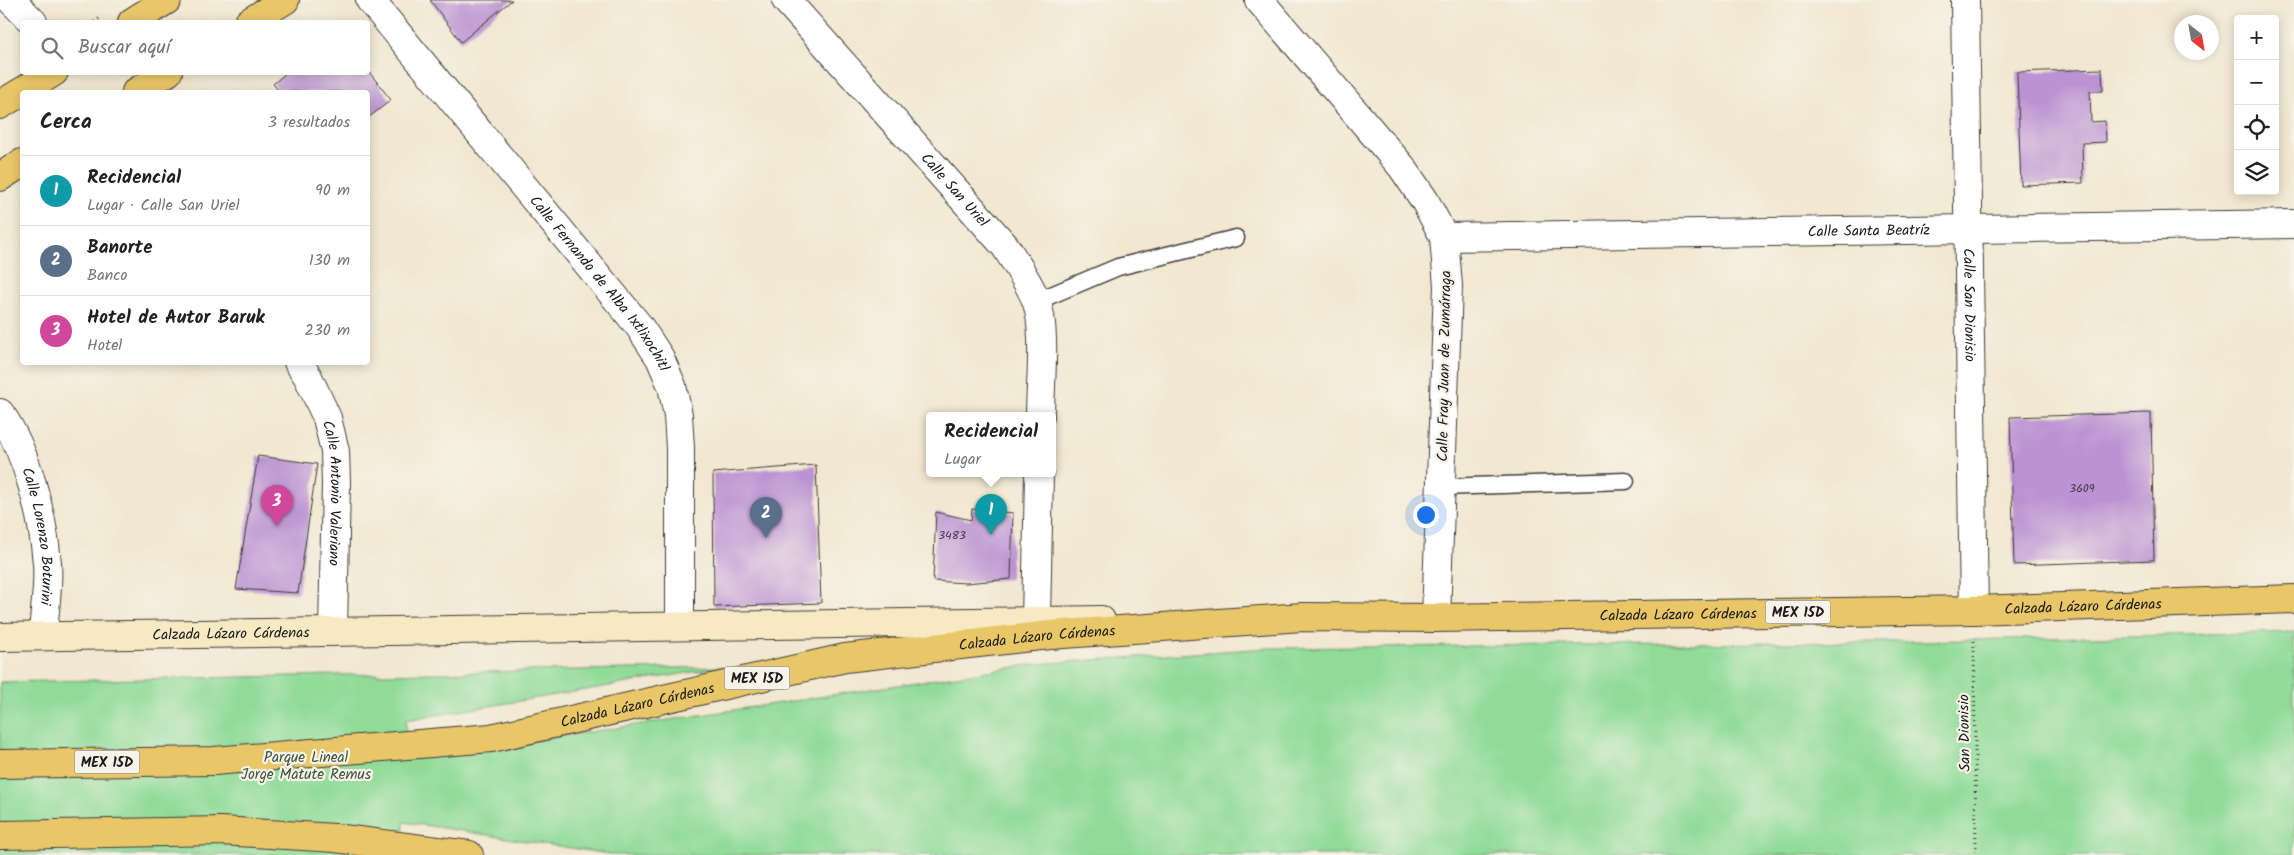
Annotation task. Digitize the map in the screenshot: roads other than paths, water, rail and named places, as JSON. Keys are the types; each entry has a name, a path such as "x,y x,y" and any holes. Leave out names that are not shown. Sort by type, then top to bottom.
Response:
{"main road":[{"path":"135,20 167,0"},
{"path":"251,20 285,0"},
{"path":"25,90 49,75"},
{"path":"139,90 163,75"},
{"path":"0,105 20,93"},
{"path":"0,177 20,164"},
{"name":"Calzada Lázaro Cárdenas","path":"0,764 214,760 491,738 845,658 1050,635 1302,617 1436,618 1974,610 2294,599"},
{"path":"0,836 221,831 335,838 469,855"}],"street":[{"path":"11,0 32,20"},
{"name":"Calle Fernando de Alba Ixtlixochitl","path":"370,0 639,326 660,358 672,386 678,423 680,625"},
{"name":"Calle San Uriel","path":"786,0 1005,246 1023,274 1036,301 1042,326 1040,412"},
{"name":"Calle Fray Juan de Zumárraga","path":"1259,0 1402,167 1425,201 1444,237 1448,286 1436,618"},
{"name":"Calle San Dionisio","path":"1965,0 1974,610"},
{"name":"Calle Santa Beatríz","path":"1444,237 2294,224"},
{"name":"Calle Antonio Valeriano","path":"300,365 308,377 327,418 335,451 336,483 332,631"},
{"name":"Calle Lorenzo Boturini","path":"0,413 24,462 39,511 47,564 43,636"},
{"path":"1036,621 1039,477"},
{"name":"Calzada Lázaro Cárdenas","path":"0,637 680,625 1302,617"}],"lane":[{"path":"1036,301 1118,268 1236,238"},
{"path":"1441,487 1626,481"}],"place":[{"name":"Hotel de Autor Baruk","path":"277,526"},
{"name":"Recidencial","path":"991,535"},
{"name":"Banorte","path":"766,538"}],"park label":[{"name":"Parque Lineal Jorge Matute Remus","path":"306,766"}]}
